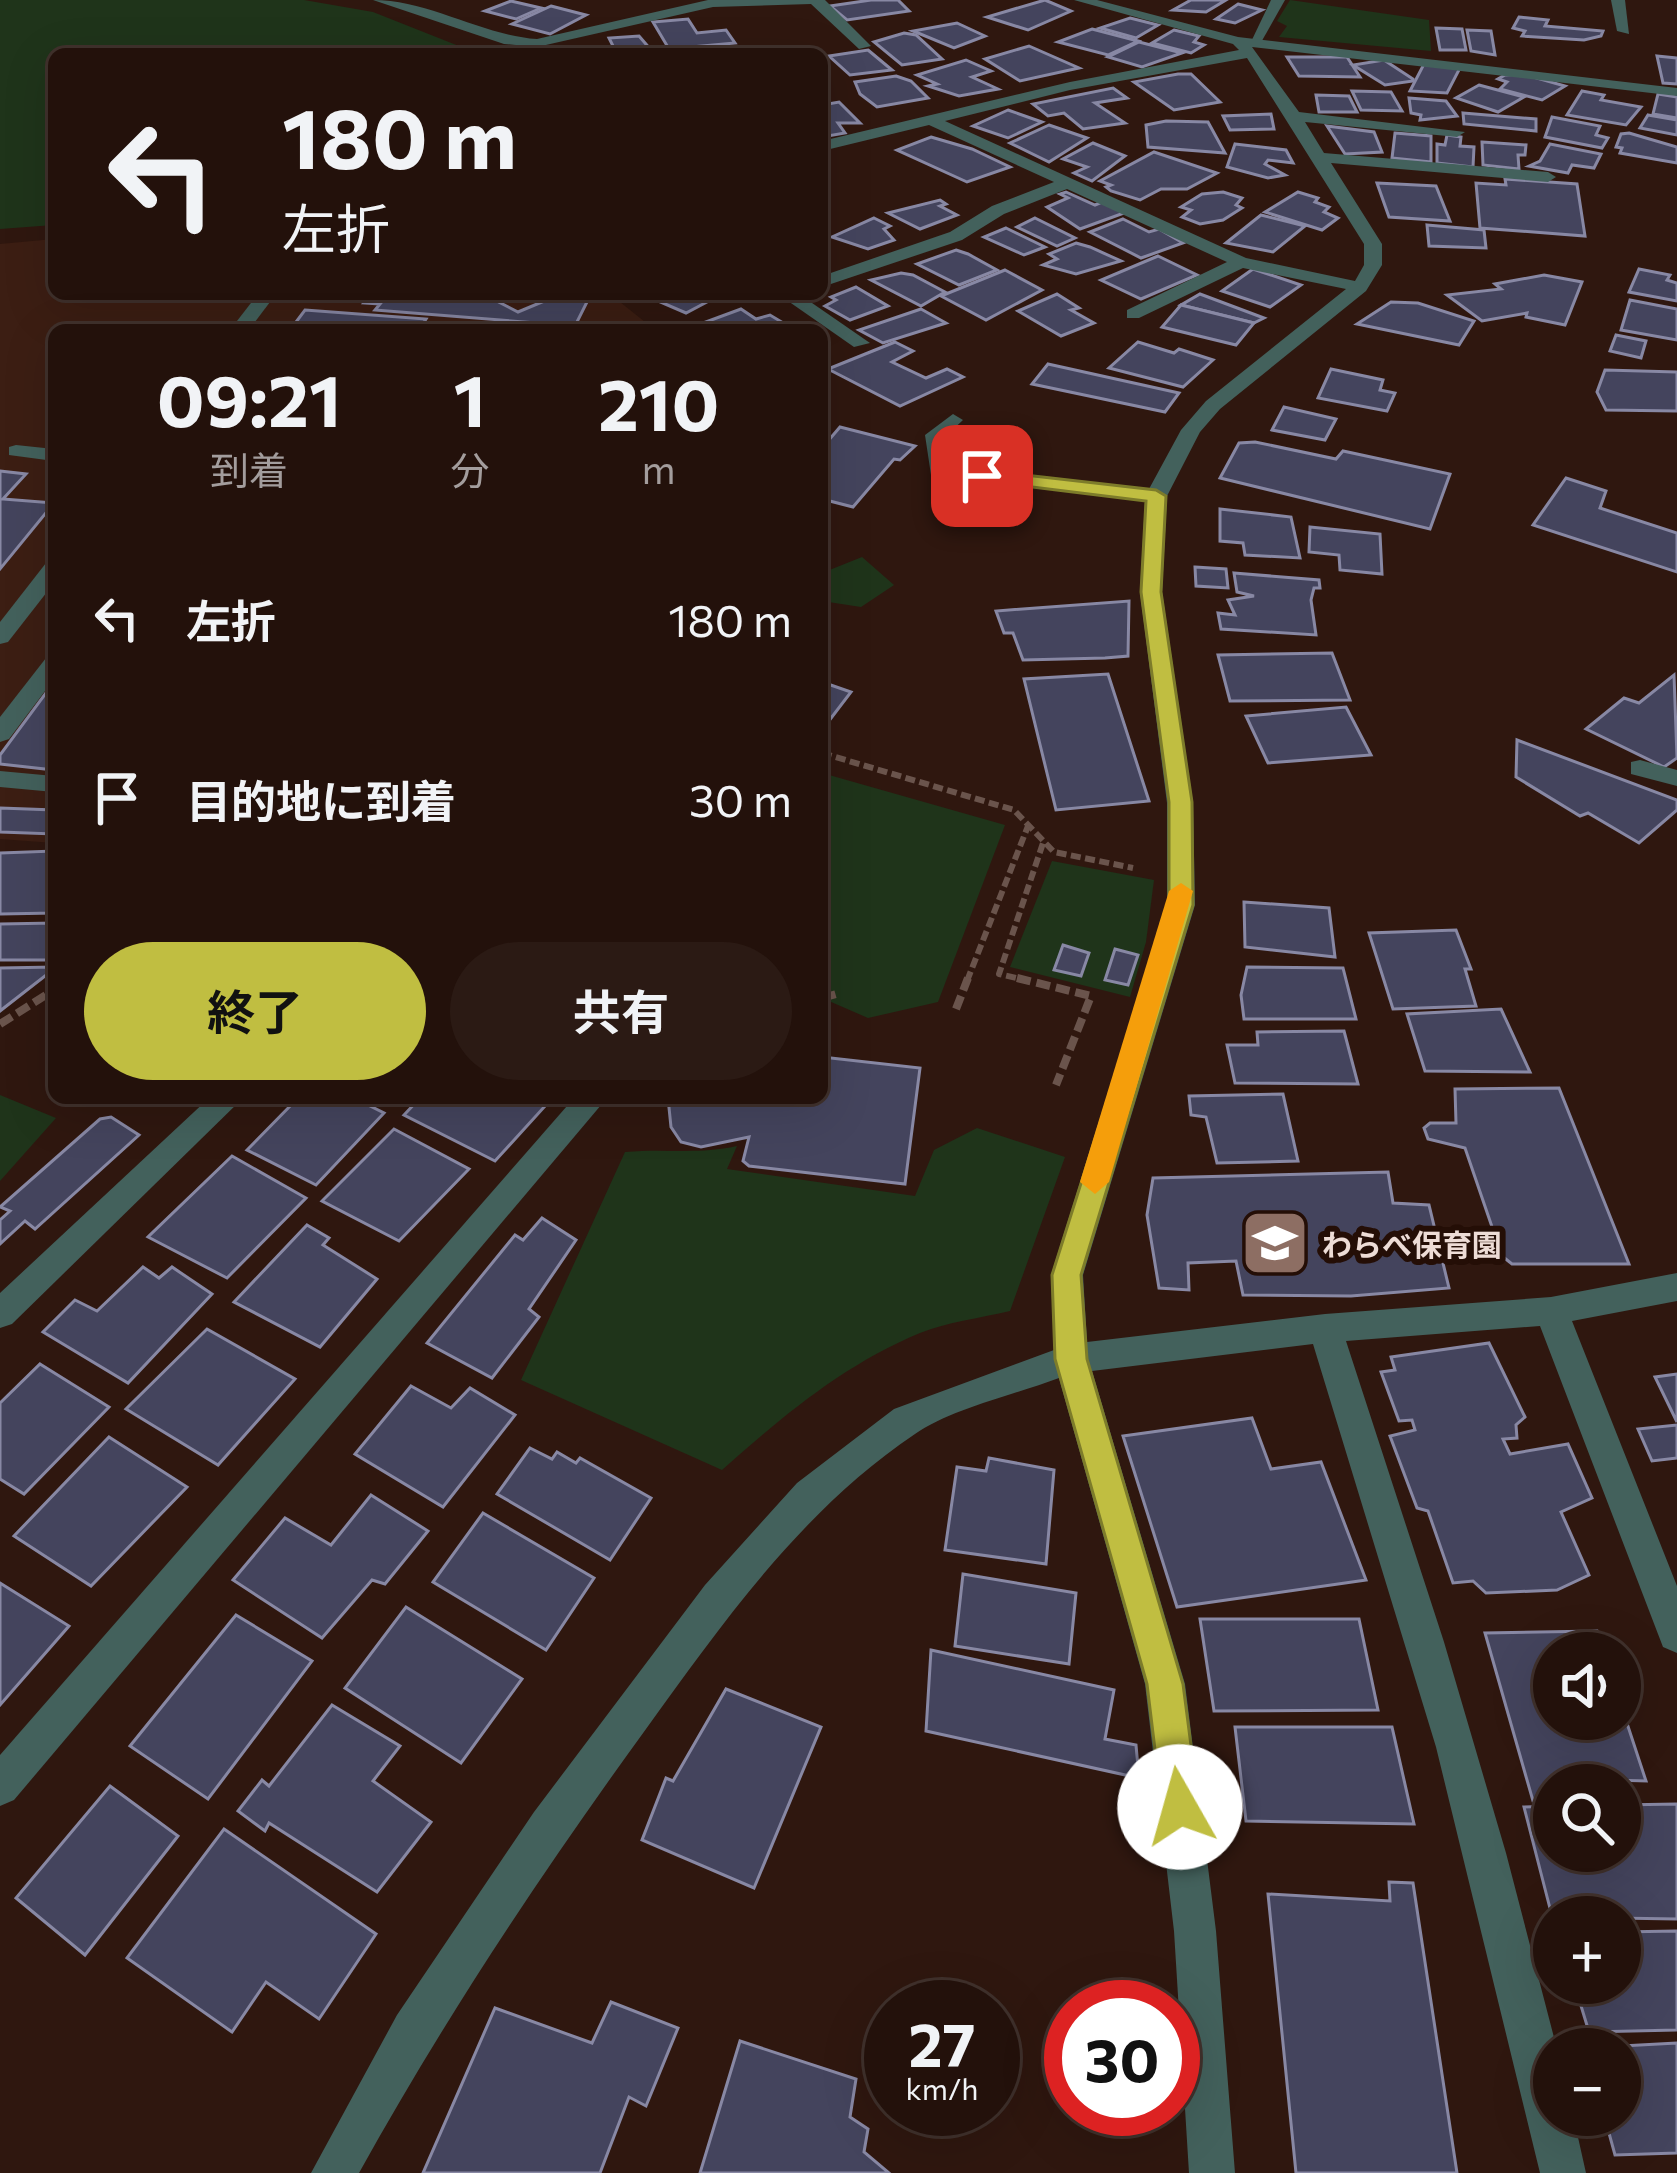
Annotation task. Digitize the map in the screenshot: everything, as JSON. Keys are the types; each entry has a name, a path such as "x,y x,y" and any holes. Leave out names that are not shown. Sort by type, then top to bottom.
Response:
{"street":[{"path":"380,0 508,41 537,43 713,4 816,0 864,46"},
{"path":"1081,0 1247,46 1677,92"},
{"path":"828,145 1247,46 1278,0"},
{"path":"1618,0 1624,31"},
{"path":"1212,2173 1195,1930 1165,1684 1071,1359 1066,1275 1181,905 1180,802 1151,592 1156,496 1191,430 1213,405 1360,286 1373,266 1373,244 1247,46"},
{"path":"1293,116 1456,132"},
{"path":"933,121 1241,262 1360,286"},
{"path":"1319,157 1548,177"},
{"path":"828,280 956,236 998,210 1072,181"},
{"path":"1133,314 1241,262"},
{"path":"244,324 262,300"},
{"path":"796,300 862,344"},
{"path":"953,420 935,435 938,471 1156,496"},
{"path":"16,451 48,454"},
{"path":"0,637 48,576"},
{"path":"0,734 48,671"},
{"path":"1640,768 1677,778"},
{"path":"0,779 48,783"},
{"path":"0,1314 222,1104"},
{"path":"0,1786 587,1104"},
{"path":"334,2173 412,2031 549,1827 718,1598 810,1496 906,1420 1071,1359 1325,1328 1551,1310 1677,1287"},
{"path":"1551,1310 1677,1634"},
{"path":"1325,1328 1418,1602 1529,2017 1563,2173"}],"path":[{"path":"828,755 1014,810 1054,852 1181,878"},
{"path":"956,1009 1028,826"},
{"path":"1044,841 999,974 1091,996 1056,1085"},
{"path":"0,1024 48,993"},
{"path":"828,996 840,993"}],"shaded area":[{"path":"48,240 48,300 618,300 648,324 48,324 48,843 0,839 0,244"}],"green space":[{"path":"0,0 304,0 373,12 464,48 48,48 48,225 0,229"},
{"path":"1290,0 1429,20 1431,51 1279,37 1287,26 1277,21"},
{"path":"862,557 894,585 861,607 828,602 828,571"},
{"path":"828,775 1005,825 938,1002 868,1018 828,1001"},
{"path":"1052,861 1154,880 1146,942 1130,997 1010,967"},
{"path":"0,1095 56,1118 0,1181"},
{"path":"977,1128 1065,1157 1010,1311 930,1329 865,1360 791,1411 722,1470 521,1380 625,1152 737,1146 727,1169 915,1196 934,1150"}],"building":[{"path":"898,0 909,11 847,20 830,6"},
{"path":"1045,0 1071,11 1028,30 987,17"},
{"path":"1191,0 1226,0 1206,12 1173,10"},
{"path":"511,1 541,8 516,19 485,11"},
{"path":"1238,4 1262,10 1235,23 1216,19"},
{"path":"551,6 586,15 550,34 512,24"},
{"path":"1519,17 1548,20 1545,26 1603,31 1601,36 1584,40 1522,36 1525,31 1513,28"},
{"path":"1130,18 1158,25 1136,38 1100,28"},
{"path":"688,19 697,33 726,30 735,43 668,48 653,22"},
{"path":"957,23 985,36 954,48 913,31"},
{"path":"1436,28 1462,29 1466,50 1440,50"},
{"path":"1092,29 1138,41 1108,55 1058,42"},
{"path":"1174,30 1199,36 1194,42 1204,45 1191,53 1152,43"},
{"path":"1467,30 1491,31 1495,55 1471,51"},
{"path":"904,33 916,35 942,59 902,65 874,42"},
{"path":"639,36 649,48 614,48 609,38"},
{"path":"1139,42 1182,53 1142,67 1108,57"},
{"path":"1029,46 1079,68 1020,81 985,59"},
{"path":"868,50 892,70 850,75 829,56"},
{"path":"1657,56 1677,58 1677,84 1663,83"},
{"path":"1287,57 1347,57 1360,77 1299,76"},
{"path":"966,60 991,71 972,77 998,89 959,96 928,86 937,84 917,75"},
{"path":"1384,60 1413,81 1385,85 1353,65"},
{"path":"1425,62 1461,66 1447,93 1410,91"},
{"path":"1191,74 1220,102 1174,110 1134,82"},
{"path":"1522,74 1565,86 1542,100 1500,89 1507,82 1498,79"},
{"path":"896,76 911,81 928,98 877,107 860,94 855,82"},
{"path":"1479,85 1524,97 1498,112 1456,98"},
{"path":"1113,88 1127,98 1095,103 1125,123 1083,129 1064,113 1048,116 1033,104"},
{"path":"1352,91 1391,92 1402,111 1361,110"},
{"path":"1582,91 1604,95 1601,100 1641,107 1626,125 1567,115"},
{"path":"1658,94 1677,97 1677,118 1653,114"},
{"path":"1316,95 1349,96 1357,112 1319,112"},
{"path":"1409,98 1446,101 1457,116 1420,120 1421,115 1411,113"},
{"path":"839,102 860,123 838,123 845,133 828,136 828,104"},
{"path":"1008,110 1042,122 1008,138 973,126"},
{"path":"1463,113 1536,119 1536,131 1464,124"},
{"path":"1271,114 1274,129 1230,130 1223,116"},
{"path":"1648,115 1677,120 1677,135 1640,128"},
{"path":"1552,117 1600,126 1596,135 1608,138 1602,148 1545,137"},
{"path":"1208,122 1225,153 1148,147 1146,125"},
{"path":"1049,125 1087,138 1049,162 1010,143"},
{"path":"1327,126 1374,132 1382,152 1345,154"},
{"path":"1395,133 1431,136 1431,162 1392,158"},
{"path":"1621,134 1677,147 1677,163 1620,153 1622,148 1616,147"},
{"path":"1447,135 1461,137 1460,146 1474,147 1473,167 1437,163 1437,144 1445,145"},
{"path":"931,137 1010,167 967,182 897,150"},
{"path":"1482,142 1526,145 1525,155 1518,155 1519,169 1483,165"},
{"path":"1093,143 1125,156 1092,181 1074,173 1087,167 1063,159"},
{"path":"1235,144 1286,150 1293,163 1268,160 1265,164 1285,175 1268,178 1227,167"},
{"path":"1550,144 1601,154 1594,168 1572,165 1568,173 1529,166 1540,161"},
{"path":"1154,152 1217,173 1187,189 1161,189 1140,200 1111,191 1106,187 1111,185 1100,181"},
{"path":"1505,179 1577,184 1585,236 1480,228 1476,183 1506,185"},
{"path":"1377,183 1436,186 1450,221 1389,217"},
{"path":"1066,192 1124,213 1080,229 1047,207 1068,198 1060,194"},
{"path":"1223,192 1242,198 1236,205 1242,208 1223,220 1200,224 1182,217 1191,210 1181,207 1202,194"},
{"path":"1298,192 1318,198 1315,202 1329,207 1324,212 1338,218 1322,230 1265,212"},
{"path":"940,200 946,204 940,206 957,215 920,229 888,213"},
{"path":"1261,215 1305,226 1273,252 1226,243"},
{"path":"874,218 890,226 884,229 894,240 868,249 832,237"},
{"path":"1035,218 1075,238 1057,246 1017,227"},
{"path":"1123,219 1149,232 1159,229 1183,243 1141,258 1090,232"},
{"path":"1427,225 1484,230 1486,248 1429,246"},
{"path":"1006,228 1045,247 1024,255 984,237"},
{"path":"1076,243 1121,261 1076,274 1043,265 1057,259 1049,254"},
{"path":"956,250 997,270 959,285 917,264"},
{"path":"1158,256 1197,275 1141,299 1101,280"},
{"path":"1253,269 1301,285 1270,307 1222,291"},
{"path":"1639,269 1670,275 1667,280 1677,283 1677,301 1629,292"},
{"path":"1005,270 1042,290 986,320 941,296"},
{"path":"901,273 945,292 921,306 871,280"},
{"path":"1544,275 1582,282 1565,325 1526,317 1527,313 1482,321 1447,295 1501,289 1495,284"},
{"path":"856,287 888,306 850,320 825,306 836,300 831,297"},
{"path":"1057,294 1079,308 1071,310 1094,323 1061,336 1018,311"},
{"path":"1200,294 1264,318 1254,323 1181,305"},
{"path":"495,300 518,312 547,300 588,300 576,324 375,310 380,304 364,303"},
{"path":"656,300 711,300 686,313"},
{"path":"1630,300 1677,309 1677,340 1621,330"},
{"path":"1391,302 1418,303 1474,321 1459,345 1357,324"},
{"path":"1181,305 1254,323 1236,345 1162,327"},
{"path":"741,309 756,319 770,315 785,324 704,324"},
{"path":"921,309 946,323 883,343 859,330"},
{"path":"305,310 426,319 423,324 294,324"},
{"path":"1616,335 1646,341 1641,358 1610,351"},
{"path":"895,342 913,351 892,362 926,378 947,369 963,377 900,406 828,369"},
{"path":"1138,342 1213,360 1183,387 1109,368"},
{"path":"1048,364 1179,393 1165,412 1032,384"},
{"path":"1331,369 1383,380 1380,390 1395,393 1387,411 1318,398"},
{"path":"1605,370 1677,372 1677,411 1606,410 1597,392"},
{"path":"1284,407 1336,419 1325,440 1272,430"},
{"path":"840,427 915,446 900,460 894,459 853,507 828,501 828,441"},
{"path":"1239,443 1336,459 1343,451 1450,474 1430,529 1220,478"},
{"path":"0,471 26,474 3,499 48,503 48,510 0,569"},
{"path":"1566,478 1606,491 1600,508 1677,533 1677,572 1533,525"},
{"path":"1220,509 1291,517 1300,558 1245,555 1243,543 1220,541"},
{"path":"1310,527 1380,534 1382,574 1340,570 1339,555 1309,552"},
{"path":"1195,567 1226,569 1228,588 1196,586"},
{"path":"1234,573 1319,580 1320,588 1314,588 1311,600 1316,635 1221,629 1218,613 1235,615 1228,600 1254,596 1237,592"},
{"path":"1129,601 1128,656 1105,658 1023,660 1013,633 1004,633 996,611"},
{"path":"1332,653 1350,700 1230,701 1218,655"},
{"path":"1108,674 1149,801 1056,810 1024,679"},
{"path":"1674,675 1677,758 1664,767 1586,729 1624,698 1639,703"},
{"path":"828,684 851,692 828,722"},
{"path":"48,690 48,769 0,764 0,755"},
{"path":"1346,707 1371,755 1268,763 1246,716"},
{"path":"1517,740 1677,800 1677,810 1639,843 1588,813 1580,816 1516,777"},
{"path":"0,808 48,810 48,834 0,832"},
{"path":"48,851 48,913 0,914 0,853"},
{"path":"1244,902 1329,908 1335,957 1245,947"},
{"path":"48,923 48,960 0,960 0,924"},
{"path":"1456,930 1471,969 1465,969 1476,1006 1393,1009 1369,933"},
{"path":"1063,945 1089,953 1081,976 1054,970"},
{"path":"1115,949 1138,955 1128,985 1105,980"},
{"path":"48,967 48,974 0,1011 0,968"},
{"path":"1247,967 1343,968 1356,1019 1244,1019 1241,995"},
{"path":"1501,1009 1530,1072 1425,1071 1407,1014"},
{"path":"1344,1031 1358,1084 1235,1083 1227,1045 1258,1045 1257,1032"},
{"path":"828,1058 920,1068 905,1184 749,1166 743,1161 749,1137 701,1147 681,1142 671,1127 669,1104 828,1104"},
{"path":"1559,1088 1629,1264 1512,1264 1502,1256 1465,1148 1428,1139 1424,1128 1430,1123 1456,1123 1455,1089"},
{"path":"1283,1094 1298,1161 1217,1163 1206,1117 1191,1115 1189,1096"},
{"path":"292,1104 366,1104 384,1113 316,1185 247,1150"},
{"path":"414,1104 546,1105 495,1161 404,1115"},
{"path":"111,1117 139,1135 35,1229 25,1221 0,1244 0,1220 10,1211 0,1207 100,1119"},
{"path":"394,1129 469,1169 399,1241 322,1201"},
{"path":"232,1156 306,1198 227,1278 148,1237"},
{"path":"1388,1172 1393,1203 1429,1205 1449,1288 1351,1296 1243,1295 1236,1261 1188,1263 1189,1290 1159,1288 1147,1215 1153,1178"},
{"path":"542,1218 576,1240 529,1309 539,1317 492,1378 427,1343 515,1235 523,1240"},
{"path":"307,1225 329,1238 323,1245 377,1279 320,1347 234,1302"},
{"path":"143,1267 159,1278 172,1267 212,1294 128,1383 43,1332 75,1300 97,1311"},
{"path":"207,1329 295,1379 218,1465 126,1409"},
{"path":"1489,1343 1525,1417 1516,1425 1517,1438 1503,1439 1510,1454 1568,1444 1592,1498 1561,1512 1589,1575 1557,1590 1486,1593 1473,1581 1453,1583 1428,1511 1417,1508 1390,1436 1415,1430 1412,1420 1399,1421 1381,1372 1395,1370 1391,1357"},
{"path":"40,1364 109,1407 24,1494 0,1479 0,1403"},
{"path":"1677,1374 1677,1422 1655,1377"},
{"path":"411,1386 451,1408 470,1388 515,1415 443,1507 355,1454"},
{"path":"1252,1418 1271,1469 1321,1462 1366,1580 1177,1607 1123,1436"},
{"path":"1677,1425 1677,1458 1652,1461 1638,1429"},
{"path":"109,1437 187,1487 91,1586 14,1536"},
{"path":"530,1448 552,1459 557,1452 576,1463 580,1458 651,1498 610,1560 497,1494"},
{"path":"989,1458 1054,1470 1046,1564 945,1550 957,1467 986,1471"},
{"path":"371,1495 428,1531 385,1584 372,1580 322,1638 233,1580 285,1518 331,1545"},
{"path":"483,1513 594,1578 546,1650 433,1582"},
{"path":"963,1574 1076,1593 1069,1664 955,1646"},
{"path":"0,1583 69,1626 0,1705"},
{"path":"406,1607 522,1679 461,1763 345,1688"},
{"path":"236,1615 312,1661 208,1799 130,1746"},
{"path":"1200,1619 1359,1619 1378,1710 1214,1711"},
{"path":"1533,1632 1533,1740 1633,1740 1640,1764 1533,1764 1533,1801 1485,1633"},
{"path":"931,1650 1114,1690 1105,1739 1136,1745 1139,1778 926,1731"},
{"path":"726,1689 821,1727 754,1888 642,1840 666,1778 673,1781"},
{"path":"332,1705 400,1746 373,1781 431,1822 377,1892 269,1823 265,1831 238,1811 262,1780 269,1786"},
{"path":"1235,1727 1392,1727 1414,1824 1246,1821"},
{"path":"110,1786 178,1836 85,1955 16,1898"},
{"path":"1677,1804 1677,1919 1641,1918 1641,1896 1547,1896 1541,1872 1641,1872 1641,1805"},
{"path":"1524,1807 1533,1807 1533,1842"},
{"path":"224,1829 376,1934 319,2019 266,1982 232,2032 127,1958"},
{"path":"1389,1882 1413,1883 1457,2173 1296,2173 1268,1894 1390,1901"},
{"path":"1677,1931 1677,2030 1588,2028 1580,2004 1641,2004 1641,1932"},
{"path":"611,2002 678,2028 646,2106 629,2097 600,2173 423,2173 495,2008 592,2043"},
{"path":"740,2041 856,2079 850,2117 864,2126 864,2152 889,2173 700,2173"},
{"path":"1677,2043 1677,2153 1615,2155 1610,2136 1641,2136 1641,2045"}],"slow traffic":[{"path":"1095,1182 1181,905 1181,891"}],"place":[{"name":"わらべ保育園","path":"1275,1243"}],"route":[{"path":"982,476 1156,496 1151,592 1160,690 1180,802 1181,905 1066,1275 1071,1359 1165,1684 1180,1807"}]}
